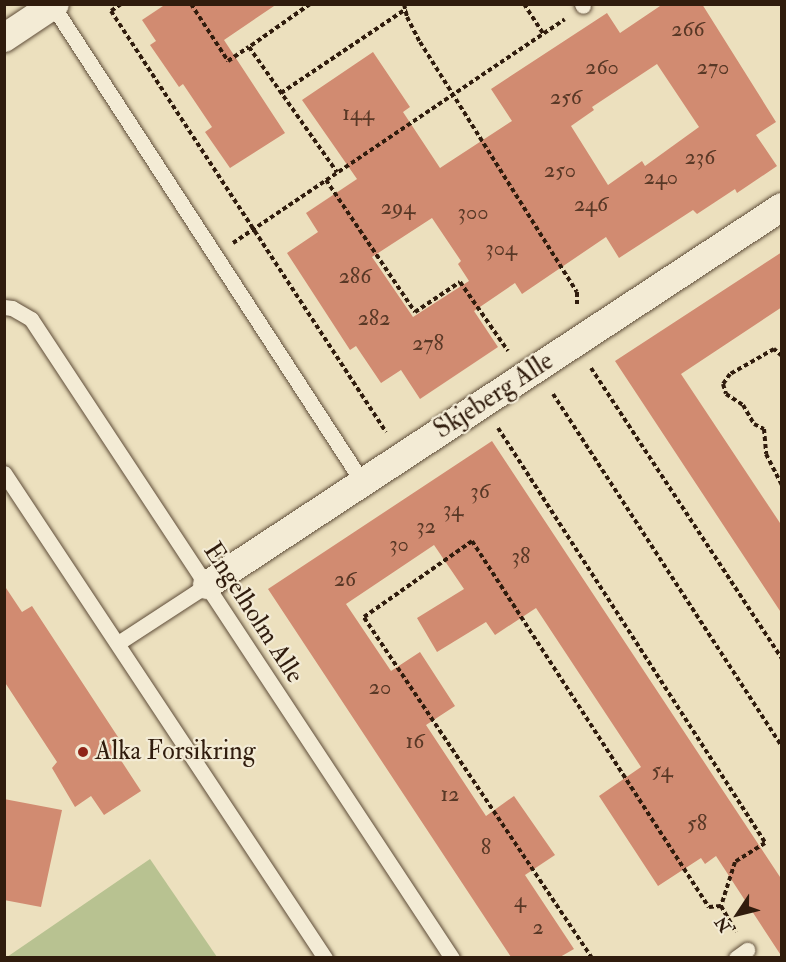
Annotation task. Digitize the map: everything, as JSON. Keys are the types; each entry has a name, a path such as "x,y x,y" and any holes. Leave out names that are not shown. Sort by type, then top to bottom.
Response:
{"street":[{"path":"4,38 54,5"},
{"name":"Skjeberg Alle","path":"207,585 782,207"}],"lane":[{"path":"54,5 363,483"},
{"name":"Engelholm Alle","path":"4,307 12,308 32,319 452,957"},
{"path":"4,473 325,957"},
{"path":"118,644 207,585"}],"path":[{"path":"121,4 111,11 386,433 396,427"},
{"path":"191,4 228,61 310,4"},
{"path":"524,4 543,33"},
{"path":"215,255 582,5"},
{"path":"281,93 405,7 407,17 420,42 577,292 577,307 568,313"},
{"path":"249,47 337,172"},
{"path":"326,180 415,312 460,282 508,352"},
{"path":"499,358 521,343 782,746"},
{"path":"574,343 782,659"},
{"path":"782,356 774,350 730,374 723,384 726,394 743,405 754,424 764,429 765,454 782,485"},
{"path":"482,404 765,843 735,862 721,906 741,954"},
{"path":"592,957 364,617 472,541 709,906 721,906"}],"green space":[{"path":"150,859 217,957 7,957"}],"building":[{"path":"166,4 277,4 224,40 285,133 230,168 205,132 212,127 183,84 179,87 150,45 156,41 142,20"},
{"path":"663,4 702,4 776,122 756,135 777,166 737,193 735,189 697,214 693,210 619,258 606,237 522,294 515,283 474,311 498,347 420,399 401,370 381,383 356,346 350,350 287,253 318,232 306,213 357,179 302,100 373,52 410,107 403,112 440,168 512,121 491,89 607,13 620,33","holes":["657,64 699,127 645,166 642,161 608,185 571,126 594,110 592,107","432,218 461,261 458,264 469,281 413,317 372,257"]},
{"path":"782,252 782,307 681,374 782,526 782,614 615,361"},
{"path":"492,441 782,880 782,957 716,856 705,864 701,858 658,886 599,796 641,767 536,608 495,635 486,622 437,652 417,618 464,589 434,545 346,604 391,671 420,652 455,706 426,725 486,816 514,796 555,855 525,875 574,949 560,957 511,957 268,589"},
{"name":"Alka Forsikring","path":"4,585 22,612 32,606 118,737 109,742 141,791 104,815 91,796 75,807 52,768 57,762 4,681"},
{"path":"4,799 62,810 41,907 4,900"}],"place":[{"name":"Alka Forsikring","path":"83,752"}]}
